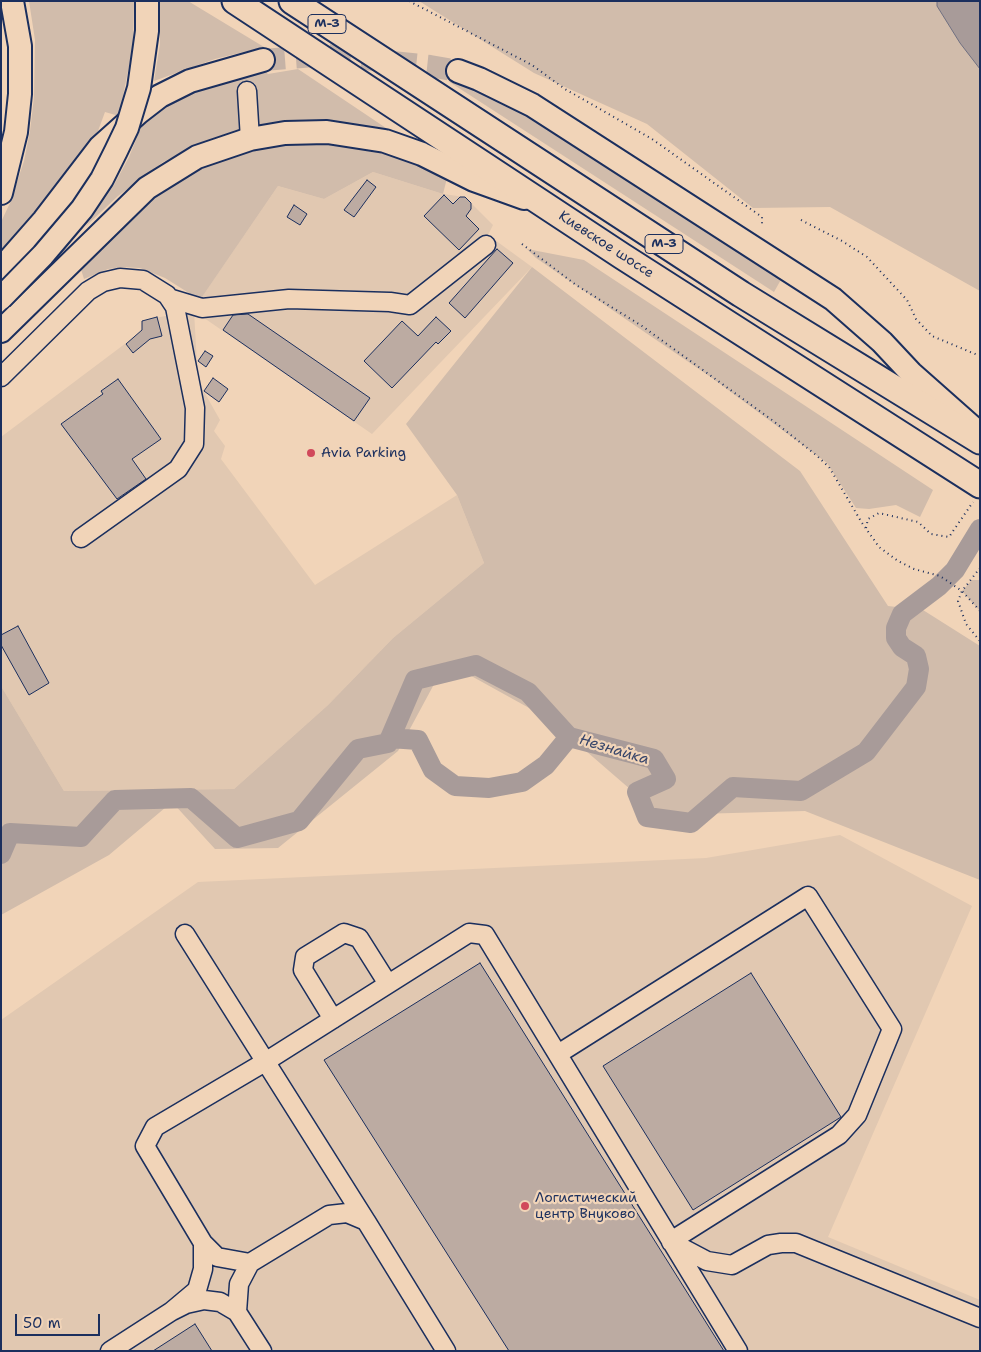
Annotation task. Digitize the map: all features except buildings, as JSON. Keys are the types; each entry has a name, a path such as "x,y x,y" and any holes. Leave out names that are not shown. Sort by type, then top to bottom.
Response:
{"highway":[{"name":"Киевское шоссе","path":"234,1 544,205 949,465 977,493"},
{"name":"М-3","path":"292,1 741,294 975,434"}],"main road":[{"path":"1,193 16,132 21,88 20,46 12,1"},
{"path":"1,298 43,255 82,209 102,179 116,151 127,128 139,88 147,31 147,1"},
{"path":"1,269 44,220 100,147 147,105 169,91 201,77 264,60"},
{"path":"458,71 479,78 532,105 833,299 882,342 911,373 975,434"},
{"path":"1,331 147,188 197,157 250,139 305,132 357,135 386,141 422,154 480,182 544,205"}],"street":[{"path":"247,91 250,139"},
{"path":"169,298 202,308 289,299 390,302 410,305 486,245"},
{"path":"1,377 88,291 103,282 120,278 143,280 156,287 169,298 178,315 195,408 194,444 178,469 81,538"},
{"path":"558,1054 808,896 892,1029 857,1115 839,1135 671,1242"},
{"path":"333,1019 303,970 305,957 344,933 359,938 388,984"},
{"path":"250,1263 217,1257 203,1244 145,1146 155,1127 265,1062 469,933 486,935 738,1351"},
{"path":"185,934 446,1351"},
{"path":"329,1214 336,1197 332,1168"},
{"path":"237,1312 239,1284 250,1263 329,1214 347,1213 366,1221"},
{"path":"671,1242 707,1261 732,1265 768,1246 781,1243 796,1243 980,1318"},
{"path":"110,1351 172,1310 197,1290 203,1269 203,1244"},
{"path":"172,1310 186,1304 204,1300 220,1302 237,1312 262,1351"}],"path":[{"path":"409,1 532,65 565,89 652,139 762,217 762,224"},
{"path":"802,220 842,241 867,257 907,300 916,319 932,336 980,356"},
{"path":"522,244 576,285 642,326 772,420 816,455 829,467 866,528 880,547 898,561 914,569 940,576 962,591 980,611"},
{"path":"866,528 868,519 879,513 918,522 930,534 949,537 977,493"},
{"path":"980,568 962,591 958,600 966,624 980,641"}],"shaded area":[{"path":"29,1 134,1 133,46 119,116 105,112 98,131 41,209 1,255 1,222 10,203 24,161 34,97 35,40"},
{"path":"160,1 188,1 264,47 215,59 154,81 160,44"},
{"path":"419,1 980,1 980,291 830,207 753,208 647,124 534,73"},
{"path":"937,1 980,1 980,69 960,43 937,6"},
{"path":"298,69 389,130 333,122 283,122 259,126 254,117 255,83 243,83 243,123 240,131 205,142 163,162 118,196 86,226 114,185 129,157 144,120 152,113 185,94 259,72 265,71 268,74"},
{"path":"448,81 485,93 539,122 783,276 774,292"},
{"path":"294,140 358,144 402,157 447,178 443,194 373,172 324,199 278,186 200,300 165,278 140,268 122,267 108,269 84,279 80,266 140,206 206,161"},
{"path":"373,172 443,194 465,197 493,225 488,235 532,267 372,434 194,311 198,381 220,420 214,431 225,446 221,459 315,585 457,495 484,563 393,638 328,705 234,789 64,791 1,686 1,437 142,331 142,321 193,310 278,186 324,199"},
{"path":"527,249 584,260 933,490 920,517 896,505 869,509 856,508 827,463 712,378 536,258"},
{"path":"532,267 800,471 888,606 923,610 980,646 980,880 805,811 660,815 549,719 446,662 398,751 278,848 215,849 172,802 109,855 1,915 1,686 64,791 234,789 328,705 393,638 484,563 457,495 406,424"},
{"path":"972,580 980,580 980,611 962,591"},
{"path":"840,835 972,906 828,1237 980,1300 980,1351 1,1351 1,1020 198,882 706,858"}],"waterway":[{"name":"Незнайка","path":"1,854 10,833 81,837 115,800 191,798 237,838 299,821 358,749 388,743 415,680 476,665 528,692 569,737 654,759 666,779 637,792 647,817 691,823 733,787 801,791 866,752 916,687 919,669 916,656 902,647 896,638 896,628 902,614 939,586 955,570 980,529"},
{"path":"390,738 418,740 433,770 455,786 489,788 522,782 546,765 569,737"}],"tunnel":[{"path":"263,60 328,55 430,66 458,71"}],"place":[{"name":"Avia Parking","path":"311,453"},
{"name":"Логистический центр Внуково","path":"525,1206"}]}
